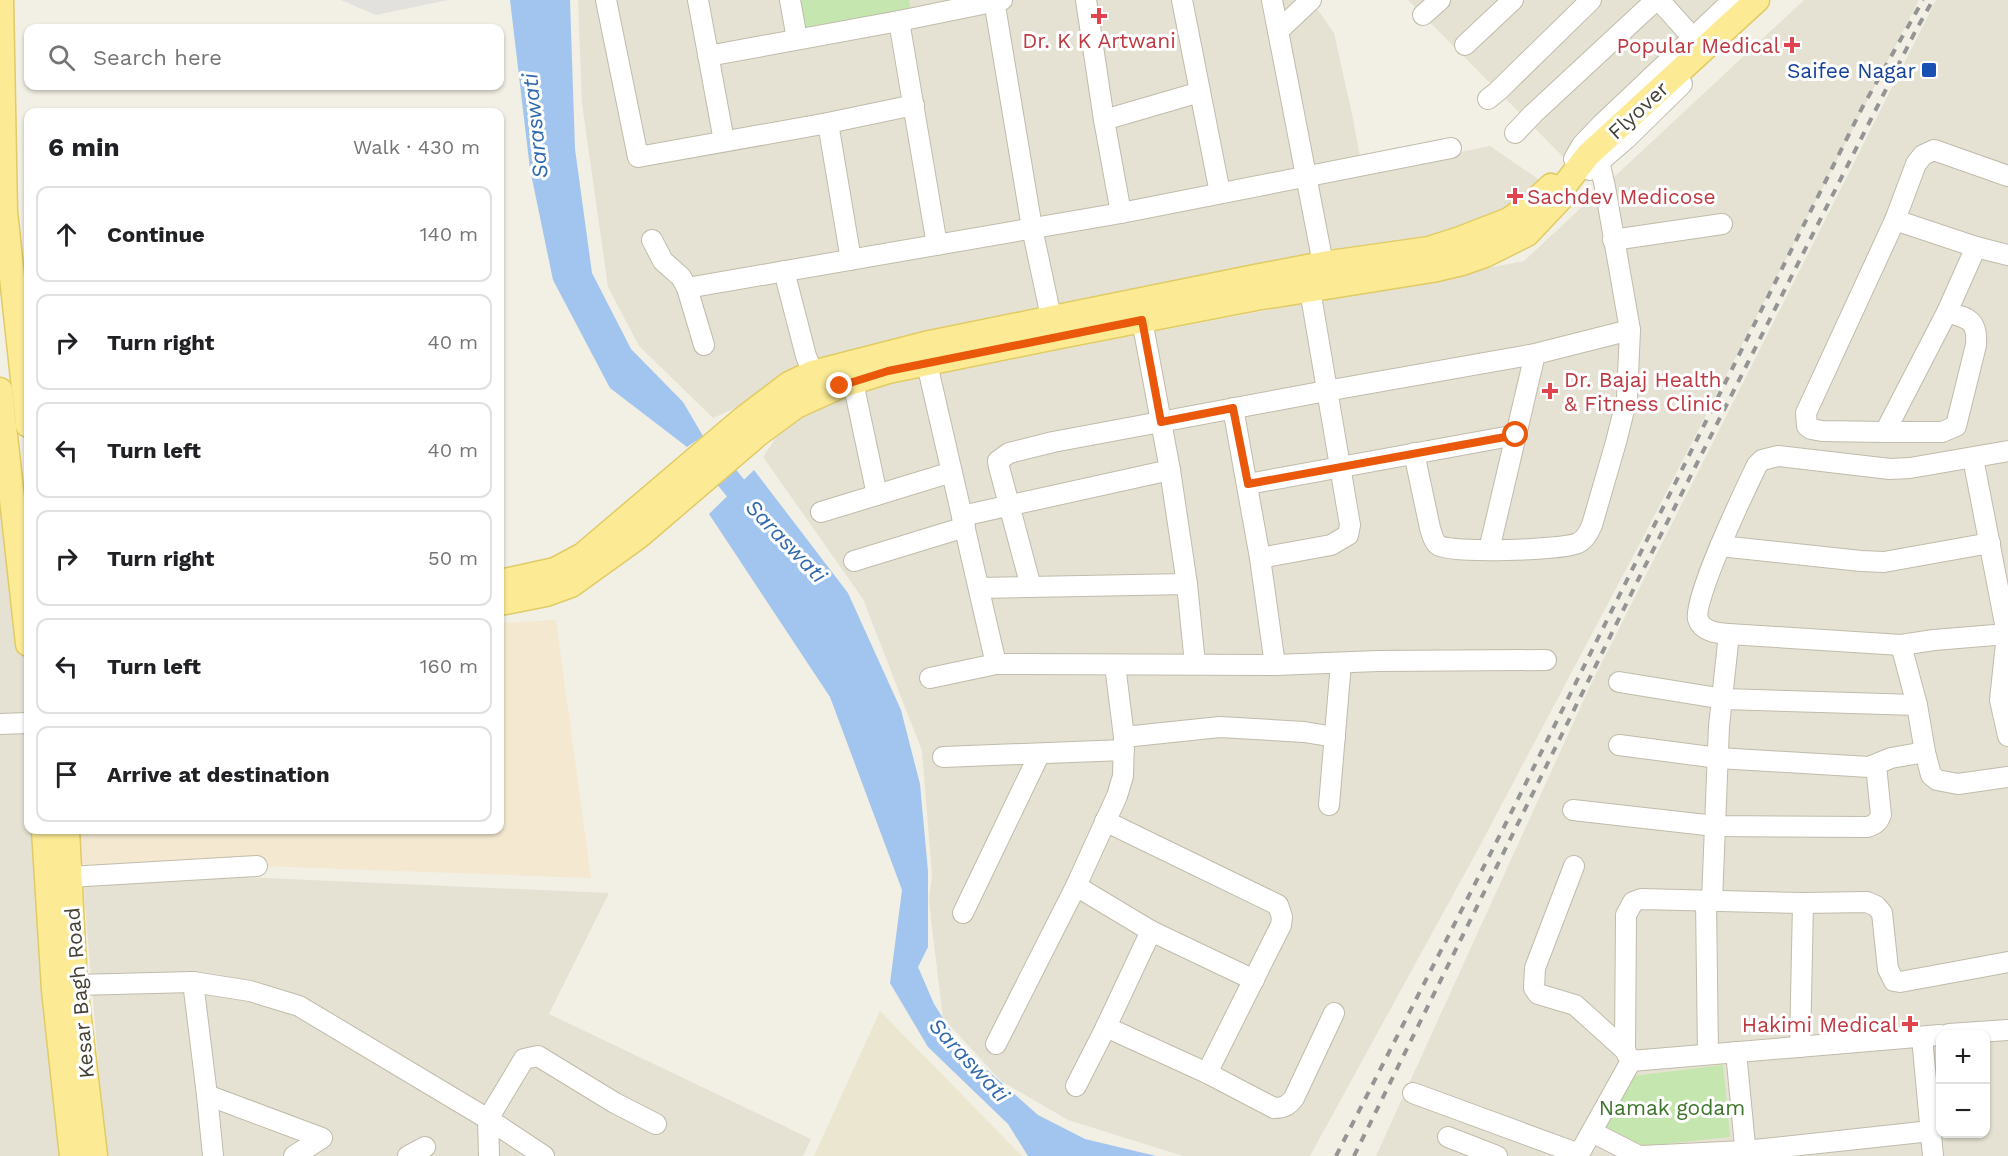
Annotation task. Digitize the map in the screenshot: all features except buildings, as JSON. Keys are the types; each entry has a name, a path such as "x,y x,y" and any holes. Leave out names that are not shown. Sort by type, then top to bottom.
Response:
{"main road":[{"path":"1,0 5,212 24,388"},
{"name":"Flyover","path":"1320,280 1460,239 1509,220 1534,202 1560,189 1588,156 1757,0"},
{"path":"504,581 555,570 583,555 688,479 751,426 796,406 816,383 925,344 1053,328 1142,320 1256,298 1320,280"},
{"path":"816,383 853,382 888,371 927,364 1053,328 1320,280"},
{"path":"0,390 24,590"},
{"path":"504,602 546,594 571,585 639,536 688,479"},
{"name":"Kesar Bagh Road","path":"44,834 54,990 72,1156"},
{"name":"Kesar Bagh Road","path":"66,834 75,985 94,1156"}],"street":[{"path":"606,0 638,157 914,105"},
{"path":"698,0 724,141"},
{"path":"790,0 797,39"},
{"path":"1086,0 1121,213"},
{"path":"1182,0 1220,194"},
{"path":"1260,558 1331,545 1348,535 1350,525 1326,391 1320,280 1306,176 1272,0"},
{"path":"1278,31 1311,0"},
{"path":"1423,15 1440,0"},
{"path":"1465,45 1513,0"},
{"path":"1488,99 1591,0"},
{"path":"1515,133 1657,0 1694,38"},
{"path":"1560,189 1568,169 1589,137 1733,0"},
{"path":"1560,189 1599,162 1626,139 1772,0"},
{"path":"708,56 797,39 910,13 997,1 1032,228 1053,328"},
{"path":"910,13 914,105 937,245"},
{"path":"1104,120 1200,92"},
{"path":"828,123 851,260"},
{"path":"687,288 1121,213 1451,148"},
{"path":"1947,312 1968,318 1976,331 1976,345 1956,426 1942,432 1885,432 1822,431 1807,426 1806,413 1896,220 1916,164 1923,155 1934,150 2008,176"},
{"path":"1414,453 1434,540 1439,546 1450,549 1489,550 1565,545 1578,543 1586,536 1592,525 1627,398 1630,330 1599,162"},
{"path":"1896,220 1976,247 2008,255"},
{"path":"1613,240 1722,224"},
{"path":"652,240 663,261 681,277 687,288 704,345"},
{"path":"1885,432 1947,312 1976,247"},
{"path":"784,271 816,383"},
{"path":"1142,320 1170,470 1187,584 1195,664"},
{"path":"1031,587 998,460 1009,453 1233,408 1535,354 1630,330"},
{"path":"1489,550 1535,354"},
{"path":"927,364 996,664"},
{"path":"853,382 876,495"},
{"path":"1233,408 1248,484 1275,665"},
{"path":"1248,484 1516,435"},
{"path":"2007,634 1901,645 1729,634 1712,632 1698,619 1698,607 1720,546 1757,465 1762,460 1778,456 1890,469 1910,468 2008,451"},
{"path":"1973,458 2007,634 2000,700 2008,736"},
{"path":"854,561 1009,506 1170,470"},
{"path":"821,512 952,472"},
{"path":"1720,546 1884,562 1990,543"},
{"path":"979,588 1187,584"},
{"path":"1708,1054 1709,901 1719,726 1724,699 1729,634"},
{"path":"1901,645 1917,705 1931,775 1937,780 1958,784 2008,777"},
{"path":"930,678 996,664 1275,665 1546,660"},
{"path":"1329,806 1332,748 1335,737 1341,663"},
{"path":"996,1044 1076,886 1117,796 1123,776 1124,743 1115,664"},
{"path":"1619,682 1724,699 1917,705"},
{"path":"0,724 24,723"},
{"path":"943,757 1039,755 1220,726 1304,732 1335,737"},
{"path":"1618,745 1718,758 1869,767 1891,758 1925,752"},
{"path":"963,913 1039,755"},
{"path":"1573,810 1715,826 1873,826 1881,815 1876,765"},
{"path":"1106,821 1278,905 1282,917 1281,925 1207,1073"},
{"path":"69,877 257,866"},
{"path":"1574,866 1535,968 1534,988 1538,994 1575,1005 1628,1055 1708,1054 1931,1036 1931,1131 1934,1156"},
{"path":"1076,886 1151,931 1254,980"},
{"path":"1413,1093 1578,1155 1592,1132 1628,1055 1626,915 1633,902 1641,899 1803,903 1867,902 1876,906 1882,913 1888,969 1894,981 1900,982 2008,962"},
{"path":"1800,1047 1803,903"},
{"path":"1076,1086 1151,931"},
{"path":"193,982 213,1156"},
{"path":"75,985 193,982 250,992 299,1006 488,1119 544,1156"},
{"path":"1106,1027 1207,1073 1274,1108 1281,1108 1288,1105 1294,1098 1334,1013"},
{"path":"1990,1032 2008,1030"},
{"path":"1736,1052 1745,1153"},
{"path":"489,1156 488,1119 524,1059 538,1056 615,1103 656,1124"},
{"path":"207,1095 322,1137 294,1156"},
{"path":"1592,1132 1640,1156 1843,1148 1931,1131"},
{"path":"1448,1137 1497,1156"}],"shaded area":[{"path":"341,0 448,0 376,15"},
{"path":"578,0 1311,0 1334,33 1363,172 1490,146 1541,181 1473,239 751,401 713,418 639,346 608,287 582,104"},
{"path":"1408,0 1765,0 1579,173"},
{"path":"1804,0 1919,0 1649,526 1476,853 1310,1156 1183,1156 1068,1120 1001,1081 943,1018 929,898 932,876 922,751 863,599 763,457 791,415 828,394 1524,261"},
{"path":"1936,0 2008,0 2008,1156 1376,1156 1590,686"},
{"path":"0,403 24,627 24,834 47,834 82,1156 0,1156"},
{"path":"556,620 591,878 257,866 69,877 66,834 504,834 504,623"},
{"path":"82,870 609,893 549,1014 811,1139 803,1156 106,1156"},
{"path":"880,1011 1022,1156 814,1156"}],"green space":[{"path":"796,0 909,0 911,13 811,31 801,24"},
{"name":"Namak godam","path":"1723,1065 1730,1137 1636,1147 1603,1128 1632,1076"}],"water":[{"path":"510,0 570,0 575,149 592,273 631,349 683,402 703,436 687,447 610,388 553,280 530,169"},
{"path":"754,470 848,593 901,710 920,784 928,871 928,947 918,967 934,1004 962,1048 1038,1115 1085,1139 1156,1156 1028,1156 1008,1124 928,1047 890,983 902,890 830,697 709,514"}],"waterway":[{"name":"Saraswati","path":"707,453 755,512"}],"railway":[{"path":"1336,1156 1503,829 1862,108 1923,0"},
{"path":"1354,1156 1639,578 1933,0"}],"place":[{"name":"Dr. K K Artwani","path":"1099,16"},
{"name":"Popular Medical","path":"1792,45"},
{"name":"Saifee Nagar","path":"1929,70"},
{"name":"Sachdev Medicose","path":"1515,196"},
{"name":"Dr. Bajaj Health & Fitness Clinic","path":"1550,391"},
{"name":"Hakimi Medical","path":"1910,1024"}],"route":[{"path":"840,386 888,371 1142,320 1161,422 1233,408 1248,484 1516,435"}]}
